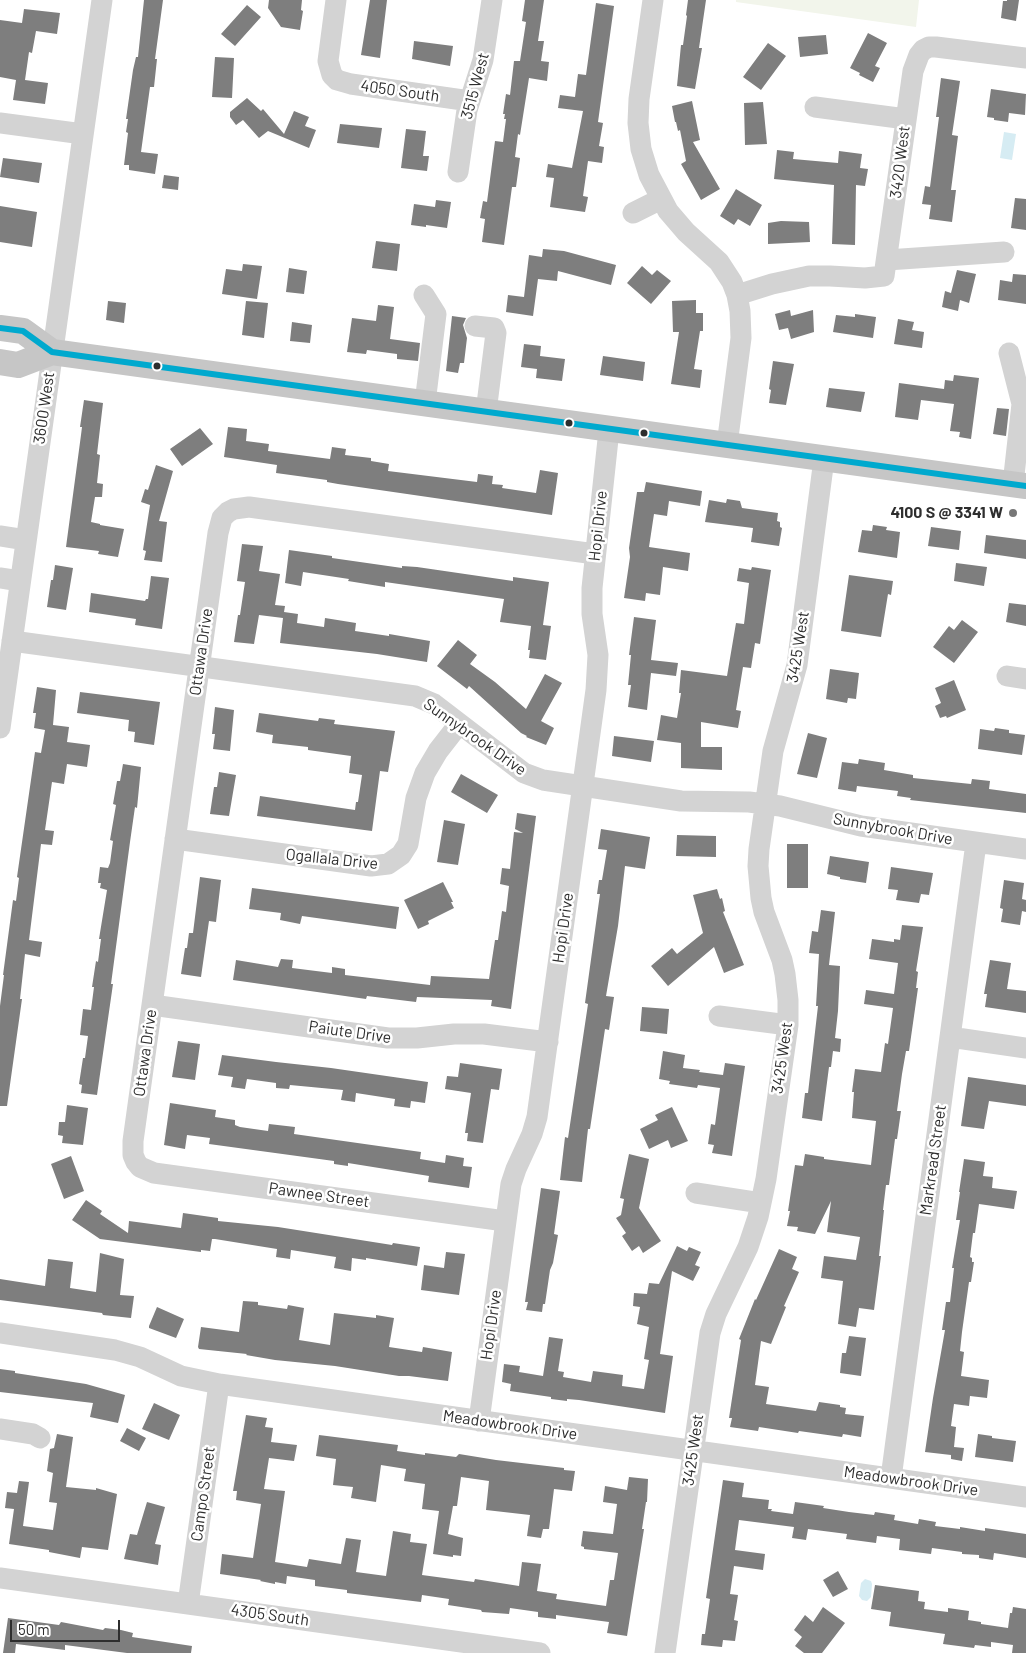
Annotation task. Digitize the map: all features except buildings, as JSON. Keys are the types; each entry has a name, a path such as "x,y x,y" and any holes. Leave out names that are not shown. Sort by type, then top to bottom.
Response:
{"main road":[{"path":"0,328 23,331 52,352 1019,485"},
{"path":"0,362 18,365 52,352"}],"street":[{"name":"3600 West","path":"0,728 12,641 10,579 26,540 102,0"},
{"name":"4050 South","path":"336,0 328,62 332,75 337,80 351,84 470,101"},
{"name":"3515 West","path":"458,172 470,101 483,60 492,0"},
{"path":"653,0 640,90 638,123 644,162 661,199 676,222 719,262 732,282 737,294 742,338 727,445"},
{"name":"3420 West","path":"886,268 914,65 919,55 929,47 943,47 1026,58"},
{"path":"815,107 906,119"},
{"path":"0,123 83,134"},
{"path":"634,214 661,199"},
{"path":"737,294 809,276 865,278 886,268 1004,252"},
{"path":"424,295 436,314 425,403"},
{"path":"475,326 494,328 496,333 486,412"},
{"path":"1009,353 1022,404 1019,485"},
{"name":"Hopi Drive","path":"479,1421 505,1220 513,1176 535,1126 598,677 598,655 592,608 595,554 609,430"},
{"name":"3425 West","path":"665,1653 713,1323 748,1247 761,1203 788,1024 788,1000 782,960 764,912 759,881 759,849 764,804 775,740 797,664 824,459"},
{"name":"Ottawa Drive","path":"136,1162 133,1141 199,666 222,518 234,509 249,507 595,554"},
{"path":"0,536 26,540"},
{"name":"Sunnybrook Drive","path":"12,641 415,696 434,704 530,776 543,780 681,801 764,804 802,811 861,826 1026,849"},
{"name":"Ogallala Drive","path":"175,839 371,866 388,864 400,855 408,844 416,798 425,773 438,751 459,724"},
{"name":"Markread Street","path":"891,1478 976,842"},
{"name":"Paiute Drive","path":"152,1005 402,1039 477,1033 548,1042"},
{"path":"719,1016 788,1024"},
{"path":"950,1037 1026,1048"},
{"name":"Pawnee Street","path":"136,1162 140,1167 154,1172 505,1220"},
{"path":"696,1193 761,1203"},
{"name":"Meadowbrook Drive","path":"0,1333 114,1350 140,1357 181,1376 218,1384 1026,1497"},
{"name":"Campo Street","path":"188,1604 218,1384"},
{"path":"0,1429 33,1434 40,1438"},
{"name":"4305 South","path":"0,1578 540,1653"}],"shaded area":[{"path":"736,0 919,0 916,27 736,2"}],"water":[{"path":"1004,132 1016,134 1012,160 1000,158"},
{"path":"865,1579 871,1581 872,1584 871,1597 867,1601 862,1600 859,1596 861,1583"}],"transit line":[{"path":"0,328 23,331 52,352 1026,486"}],"place":[{"name":"4100 S @ 3341 W","path":"1013,513"}]}
